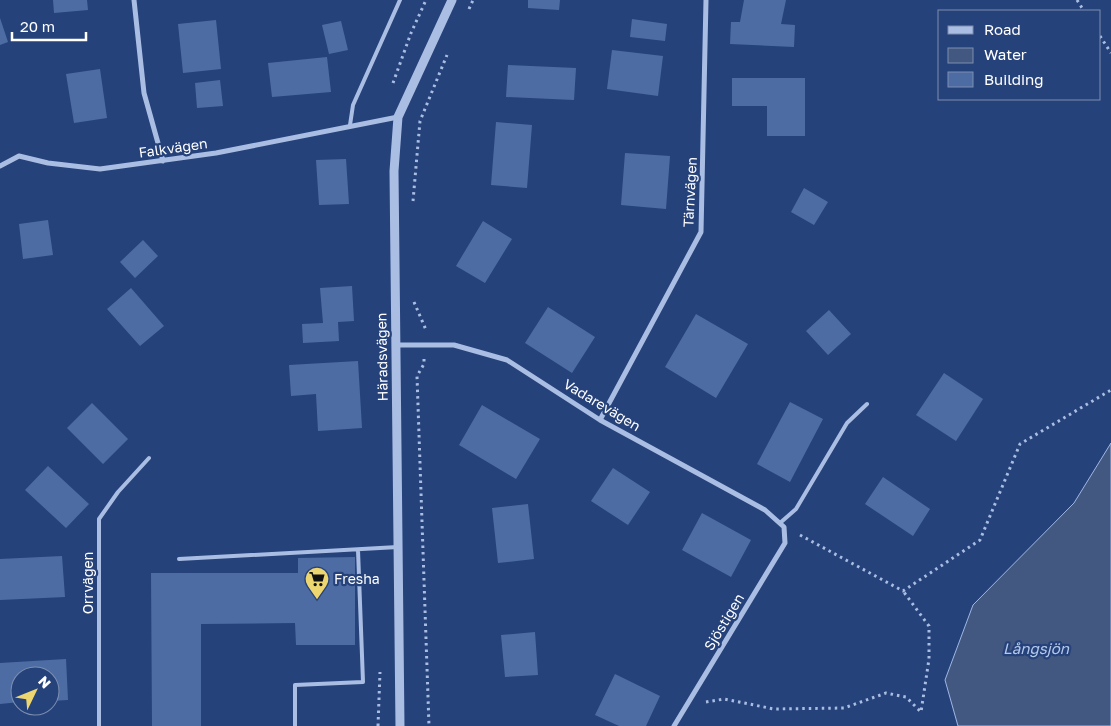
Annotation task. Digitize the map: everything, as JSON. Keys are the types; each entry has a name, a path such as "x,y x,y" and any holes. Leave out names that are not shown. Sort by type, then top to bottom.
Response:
{"street":[{"path":"134,0 144,93 163,161"},
{"name":"Häradsvägen","path":"400,726 394,171 398,117 452,0"},
{"name":"Tärnvägen","path":"600,420 700,232 706,0"},
{"name":"Falkvägen","path":"0,166 18,156 48,163 100,169 216,153 398,117"},
{"name":"Vadarevägen","path":"395,345 454,345 507,360 600,420 765,510 782,525"},
{"name":"Sjöstigen","path":"674,726 785,543 782,525"}],"lane":[{"path":"350,125 353,105 400,0"},
{"path":"782,525 796,509 847,423 867,404"},
{"name":"Orrvägen","path":"99,726 100,519 118,492 149,458"},
{"path":"179,559 398,547"},
{"path":"295,726 295,685 363,682 358,550"}],"path":[{"path":"1101,38 1111,53"},
{"path":"903,591 980,540 1020,444 1111,390"},
{"path":"687,705 724,699 774,708 844,708 886,693 906,697 921,712 929,659 929,626 903,591 782,525"}],"water":[{"name":"Långsjön","path":"1111,443 1111,726 958,726 945,680 973,605 1074,503"}],"building":[{"path":"53,0 87,0 88,10 54,13"},
{"path":"528,0 560,0 559,10 528,8"},
{"path":"744,0 786,0 781,24 795,25 794,47 730,44 731,22 740,22"},
{"path":"0,18 8,42 0,45"},
{"path":"632,19 667,24 665,41 630,37"},
{"path":"216,20 221,69 183,73 178,24"},
{"path":"341,21 348,50 329,54 322,25"},
{"path":"612,50 663,56 658,96 607,89"},
{"path":"327,57 331,92 272,97 268,63"},
{"path":"508,65 576,68 574,100 506,97"},
{"path":"100,69 107,118 74,123 66,74"},
{"path":"732,78 805,78 805,136 767,136 767,106 732,106"},
{"path":"220,80 223,106 197,108 195,83"},
{"path":"496,122 532,125 527,188 491,185"},
{"path":"625,153 670,156 666,209 621,205"},
{"path":"346,159 349,204 319,205 316,160"},
{"path":"804,188 828,202 814,225 791,212"},
{"path":"48,220 53,255 23,259 19,224"},
{"path":"483,221 512,239 485,283 456,266"},
{"path":"143,240 158,256 135,278 120,262"},
{"path":"352,286 354,321 338,322 339,341 303,343 302,324 323,323 320,288"},
{"path":"131,288 164,326 140,346 107,309"},
{"path":"548,307 595,337 572,373 525,343"},
{"path":"829,310 851,334 828,355 806,331"},
{"path":"696,314 748,344 716,398 665,367"},
{"path":"358,361 362,428 318,431 316,394 291,396 289,365"},
{"path":"944,373 983,399 956,441 916,415"},
{"path":"790,402 823,419 790,482 757,464"},
{"path":"92,403 128,439 103,464 67,428"},
{"path":"482,405 540,439 516,479 459,445"},
{"path":"48,466 89,504 66,528 25,490"},
{"path":"613,468 650,492 628,525 591,501"},
{"path":"883,477 930,509 913,536 865,504"},
{"path":"528,504 534,559 498,563 492,508"},
{"path":"702,513 751,540 731,577 682,550"},
{"path":"62,556 65,597 0,600 0,559"},
{"path":"355,557 355,645 296,645 295,623 201,624 201,726 152,726 151,573 298,573 298,558"},
{"path":"535,632 538,675 505,677 501,635"},
{"path":"66,659 68,700 60,700 60,666 10,666 10,703 0,704 0,663"},
{"path":"615,674 660,696 646,726 619,726 595,715"}],"place":[{"name":"Fresha","path":"317,600"}]}
